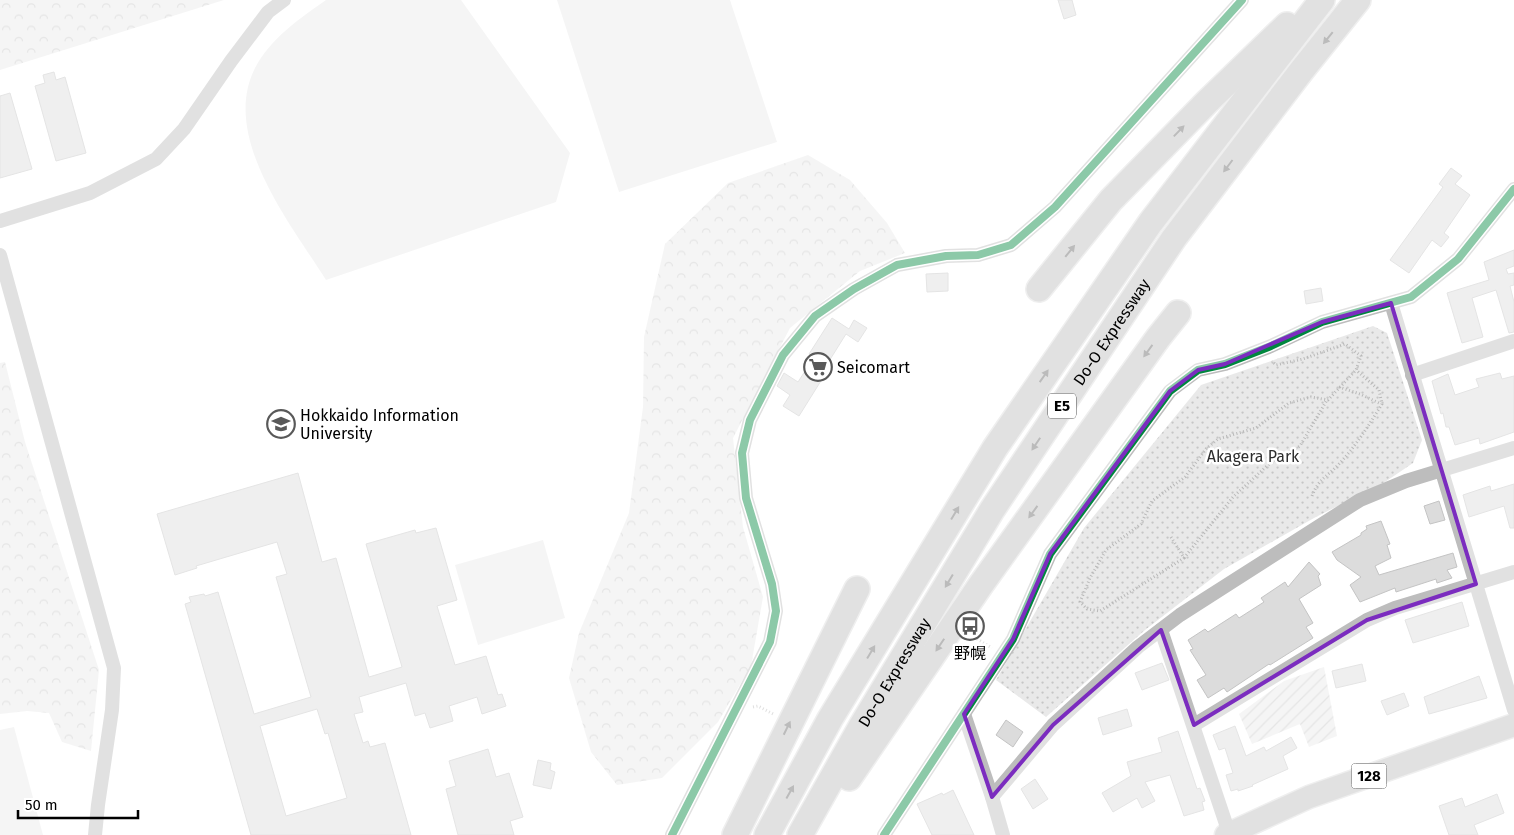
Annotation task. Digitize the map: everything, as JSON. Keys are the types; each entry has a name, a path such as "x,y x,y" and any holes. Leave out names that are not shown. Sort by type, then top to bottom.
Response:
{"highway":[{"path":"1039,289 1111,200 1207,102 1313,0"},
{"name":"Do-O Expressway","path":"766,835 830,719 995,448 1151,222 1322,0"},
{"name":"Do-O Expressway","path":"800,835 862,725 1003,494 1174,238 1358,0"},
{"path":"809,835 980,586 1158,338 1178,313"},
{"path":"735,835 857,589"}],"main road":[{"name":"128","path":"1236,833 1310,797 1514,725"}],"street":[{"path":"0,221 90,193 156,159 184,129 268,12 284,0"},
{"path":"672,835 770,642 776,611 772,584 746,498 742,454 750,420 783,355 815,316 854,289 898,265 946,256 978,255 1011,245 1055,207 1242,0"},
{"path":"884,835 1013,639 1050,554 1170,391 1198,370 1225,364 1322,322 1411,297 1458,259 1514,189"},
{"path":"0,255 114,668 112,710 98,805 96,835"},
{"path":"1391,303 1514,710"},
{"path":"1412,375 1514,341"},
{"path":"992,797 1053,725 1138,647 1247,571 1360,500 1406,481 1514,448"},
{"path":"1194,725 1367,620 1396,608 1514,572"},
{"path":"1161,630 1194,725 1236,833"},
{"path":"964,714 1003,835"}],"path":[{"path":"1261,350 1276,365 1302,359 1345,344 1361,356 1356,370 1328,400 1300,446 1268,465 1233,496 1184,558 1100,611 1087,609 1080,602 1090,578 1106,550 1141,524 1152,501 1185,478 1206,449 1218,439 1256,428 1289,403 1311,397 1328,400"},
{"path":"1312,496 1316,485 1338,465 1382,404 1379,390 1356,370"},
{"path":"1339,388 1360,394 1382,404"},
{"path":"1171,537 1184,558"},
{"path":"974,637 1003,655"},
{"path":"735,711 758,706 775,715"}],"highlighted area":[{"path":"1391,303 1476,584 1367,620 1194,725 1161,630 1053,725 992,797 964,714 1013,639 1050,554 1170,391 1198,370 1225,364 1322,322"}],"green space":[{"path":"0,0 224,0 0,70"},
{"path":"326,0 461,0 570,153 556,202 326,280 279,207 264,179 253,151 246,122 247,95 255,68 261,57 286,30"},
{"path":"557,0 730,0 777,142 619,192"},
{"path":"808,155 850,180 887,223 905,253 860,271 790,328 733,438 743,527 763,597 751,666 718,722 662,778 617,785 591,752 569,678 579,633 629,513 643,407 644,337 665,244 728,183"},
{"name":"Akagera Park","path":"1373,326 1387,333 1422,440 1413,463 1385,482 1314,518 1224,569 1145,630 1046,717 996,680 1084,528 1201,385"},
{"path":"5,362 25,442 99,670 91,751 62,742 49,713 27,711 0,714 0,363"},
{"path":"543,540 565,618 478,645 455,565"},
{"path":"1324,667 1337,736 1309,747 1300,724 1252,744 1239,714 1284,681"},
{"path":"14,727 43,835 0,835 0,730"}],"building":[{"path":"1058,0 1072,0 1076,15 1064,19"},
{"path":"54,72 56,80 65,77 86,153 56,161 35,86 45,83 43,75"},
{"path":"10,93 32,169 0,178 0,96"},
{"path":"1451,168 1462,176 1455,184 1470,195 1444,233 1449,237 1441,247 1432,240 1409,273 1390,260 1443,187 1439,184"},
{"path":"1514,250 1514,266 1506,269 1508,274 1514,273 1514,285 1510,286 1514,302 1514,332 1509,333 1496,290 1472,298 1483,337 1462,343 1447,293 1489,280 1484,262"},
{"path":"948,273 948,291 927,292 926,274"},
{"path":"1321,288 1323,301 1306,304 1304,291"},
{"name":"Seicomart","path":"832,318 849,329 854,320 867,328 858,342 846,334 826,366 829,368 799,416 783,406 790,395 777,386 784,373 798,382 814,357 809,354"},
{"path":"1500,373 1502,379 1514,376 1514,432 1480,444 1479,438 1455,445 1449,427 1446,427 1443,413 1441,414 1432,381 1448,374 1455,395 1479,387 1476,379"},
{"path":"298,473 322,562 336,558 369,677 402,667 366,544 415,530 416,533 436,528 457,600 437,606 455,665 486,656 498,695 502,694 506,706 482,714 477,697 449,706 453,721 430,728 425,713 415,716 406,683 359,697 363,712 354,714 363,743 368,741 370,747 385,743 411,835 251,835 185,604 191,602 189,597 204,594 205,596 218,592 254,714 311,697 276,577 287,574 277,542 196,566 197,568 175,575 157,514","holes":["317,709 325,734 328,733 347,798 286,816 260,726"]},
{"path":"1514,484 1514,528 1510,528 1504,506 1469,517 1463,495 1490,486 1491,491"},
{"path":"1439,501 1445,520 1430,524 1424,506"},
{"path":"1381,521 1390,544 1387,545 1391,558 1375,566 1379,575 1453,553 1457,567 1447,570 1452,578 1437,583 1436,579 1396,592 1395,588 1360,602 1350,585 1361,577 1337,560 1332,552 1361,535 1367,529 1366,526"},
{"path":"1309,562 1320,574 1318,576 1321,585 1299,599 1313,623 1306,627 1313,638 1227,692 1224,688 1208,698 1197,680 1206,675 1190,650 1193,649 1188,640 1205,629 1208,632 1236,614 1239,618 1264,602 1261,598 1285,582 1288,587"},
{"path":"1462,602 1469,626 1413,643 1405,620"},
{"path":"1162,663 1169,680 1142,690 1135,673"},
{"path":"1362,664 1366,681 1336,688 1332,671"},
{"path":"1479,676 1487,698 1429,714 1424,697"},
{"path":"1404,693 1409,706 1387,715 1381,701"},
{"path":"1127,709 1132,726 1103,735 1098,718"},
{"path":"1006,720 1023,732 1013,747 996,735"},
{"path":"1235,726 1246,756 1264,747 1266,751 1291,737 1297,748 1283,756 1288,769 1253,786 1238,791 1238,789 1231,791 1226,775 1233,773 1225,748 1219,750 1213,735"},
{"path":"1178,731 1197,789 1200,788 1205,801 1202,802 1204,810 1184,816 1170,775 1145,782 1155,801 1142,808 1137,798 1113,812 1102,793 1131,776 1127,762 1162,752 1158,738"},
{"path":"488,749 496,777 509,773 523,817 510,821 514,835 458,835 446,789 456,786 449,761"},
{"path":"538,760 551,763 550,770 555,772 551,789 533,785"},
{"path":"1035,779 1048,799 1033,809 1021,789"},
{"path":"953,790 974,835 932,835 917,804"},
{"path":"1497,794 1504,813 1474,825 1478,835 1449,835 1439,806 1462,798 1465,807"}],"cycle path":[{"path":"672,835 770,642 776,611 772,584 746,498 742,453 750,420 783,355 815,316 854,289 897,265 946,256 978,255 1011,245 1055,207 1242,0"},
{"path":"884,835 1013,639 1050,554 1170,391 1198,370 1225,364 1271,346 1322,322 1411,297 1458,259 1514,189"}],"place":[{"name":"Seicomart","path":"818,367"},
{"name":"Hokkaido Information University","path":"281,424"},
{"name":"野幌","path":"970,626"}]}
